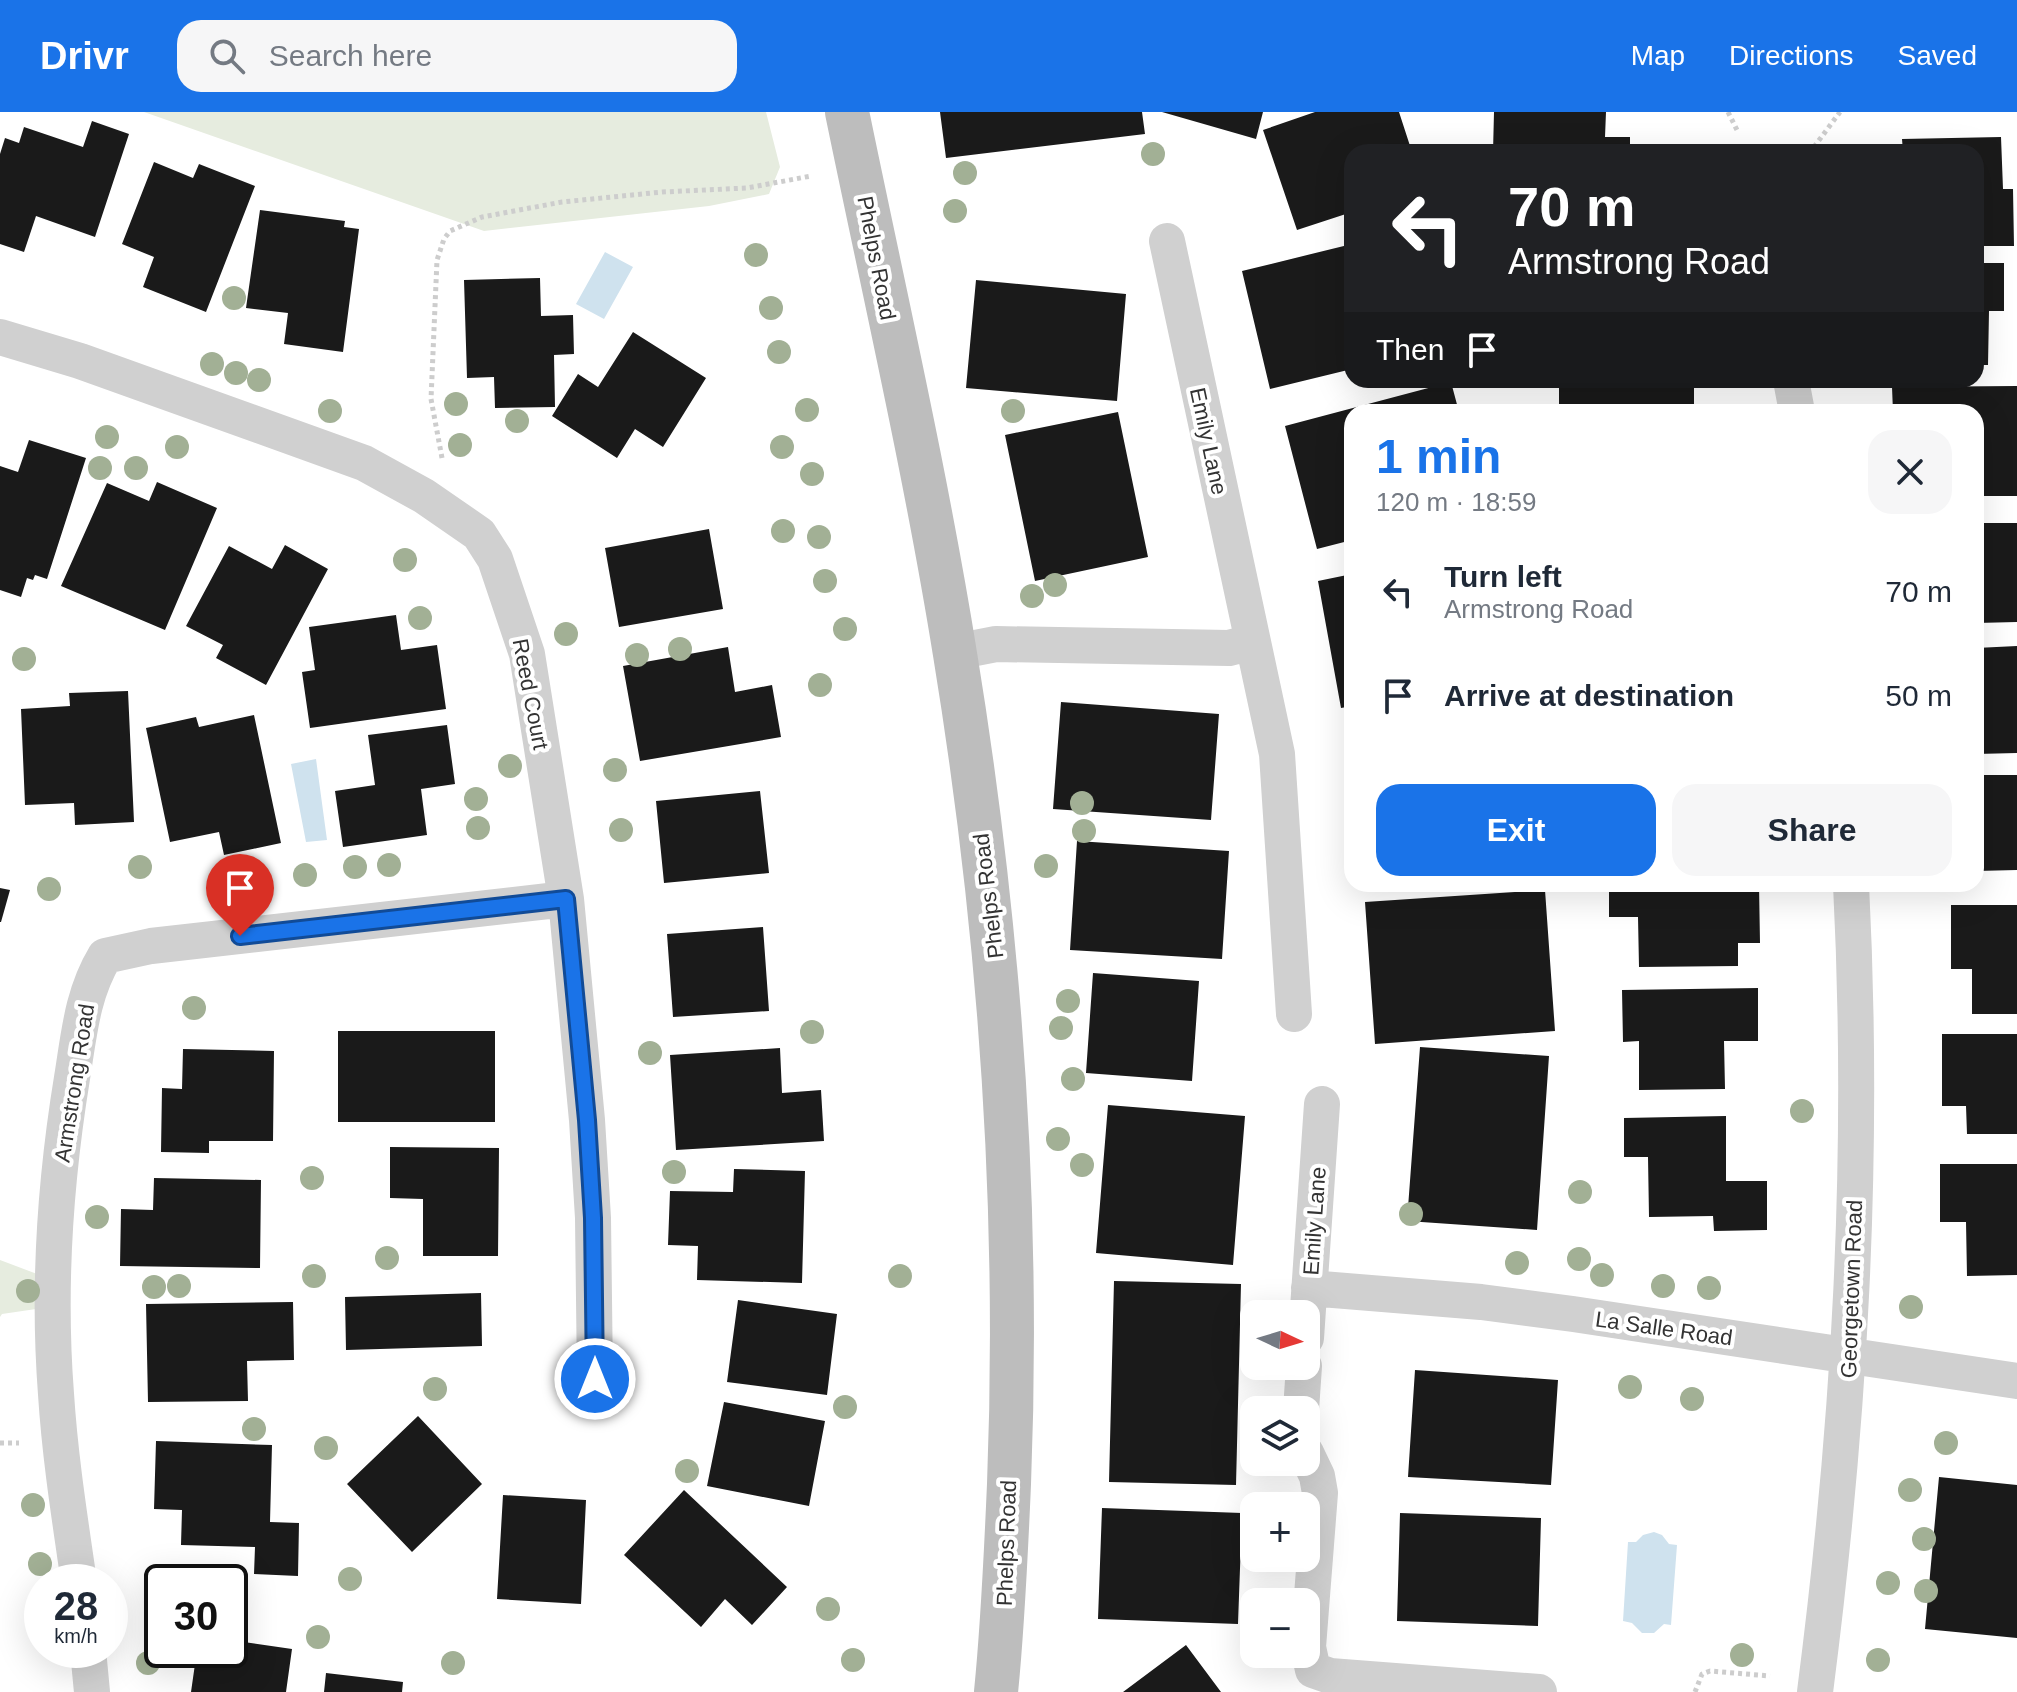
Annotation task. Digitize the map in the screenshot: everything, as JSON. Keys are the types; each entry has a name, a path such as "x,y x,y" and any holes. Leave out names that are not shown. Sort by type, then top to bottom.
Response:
{"street":[{"name":"Phelps Road","path":"847,112 955,652 995,939 1009,1141 1014,1367 1003,1624 996,1692"},
{"name":"Emily Lane","path":"1167,241 1277,754 1294,1014"},
{"name":"Reed Court","path":"0,337 80,361 364,463 424,496 479,534 495,559 527,654 566,899 588,1135 595,1379"},
{"path":"955,652 996,644 1229,648 1252,642"},
{"name":"Georgetown Road","path":"1815,1692 1834,1546 1849,1355 1856,1192 1857,1062 1851,892"},
{"name":"Armstrong Road","path":"77,1564 55,1392 53,1336 57,1204 65,1118 82,1016 91,980 105,956 151,946 566,899"},
{"name":"Emily Lane","path":"1308,1300 1322,1104"},
{"name":"La Salle Road","path":"1309,1288 1481,1302 2017,1381"},
{"path":"1317,1476 1320,1493 1308,1647 1313,1670 1330,1676 1539,1692"},
{"path":"90,1668 92,1692"}],"path":[{"path":"1728,112 1738,132"},
{"path":"1816,144 1840,112"},
{"path":"442,458 431,399 437,260 450,231 482,217 562,202 662,192 747,188 811,176"},
{"path":"0,1443 20,1443"},
{"path":"1695,1692 1702,1674 1710,1671 1770,1676"}],"shaded area":[{"path":"144,112 766,112 780,167 769,194 709,206 484,231"},
{"path":"0,1260 45,1277 36,1309 2,1314 0,1317"}],"water":[{"path":"605,252 633,267 604,319 576,304"},
{"path":"316,759 327,840 306,842 291,764"},
{"path":"1654,1532 1662,1535 1669,1544 1677,1545 1671,1625 1664,1624 1654,1633 1642,1633 1632,1623 1623,1621 1628,1542 1636,1542 1643,1535"}],"building":[{"path":"940,112 1142,112 1145,134 946,158"},
{"path":"1162,112 1263,112 1256,139"},
{"path":"1315,112 1399,112 1409,144 1344,144 1344,215 1297,230 1263,130"},
{"path":"1494,112 1606,112 1605,137 1630,137 1630,144 1493,144"},
{"path":"92,121 129,134 95,237 36,216 24,252 0,244 0,154 5,138 19,143 24,127 83,147"},
{"path":"2001,137 2003,189 2013,189 2014,246 1984,246 1984,144 1902,144 1902,139"},
{"path":"154,162 193,178 199,164 255,186 206,312 143,287 154,257 122,244"},
{"path":"260,210 345,221 344,227 359,229 343,352 284,344 288,313 246,308"},
{"path":"1344,246 1344,371 1270,389 1242,271"},
{"path":"1984,263 2004,263 2004,311 1989,311 1988,365 1984,365"},
{"path":"540,278 541,316 573,315 574,354 554,355 555,407 495,408 494,377 467,378 464,280"},
{"path":"976,280 1126,294 1117,401 966,388"},
{"path":"633,332 706,378 663,447 635,429 617,458 552,416 578,374 598,387"},
{"path":"2017,386 2017,496 1984,496 1984,404 1893,404 1892,388"},
{"path":"1428,388 1453,388 1457,404 1368,404"},
{"path":"1559,388 1694,388 1694,404 1559,404"},
{"path":"1344,410 1344,542 1317,549 1285,426"},
{"path":"1118,412 1148,557 1035,581 1005,435"},
{"path":"29,440 86,458 47,579 35,575 33,580 27,578 21,597 0,590 0,466 18,472"},
{"path":"157,482 217,508 165,630 61,586 107,483 149,501"},
{"path":"1984,523 2017,523 2017,622 1984,623"},
{"path":"709,529 723,609 619,627 605,548"},
{"path":"285,545 328,569 266,685 216,658 223,645 186,626 229,546 272,569"},
{"path":"1344,576 1344,707 1341,708 1318,581"},
{"path":"396,615 401,650 437,645 446,709 310,728 302,672 315,670 309,627"},
{"path":"2017,646 2017,753 1984,754 1984,648"},
{"path":"728,647 735,692 772,685 781,737 640,761 623,666"},
{"path":"128,691 134,822 75,825 74,803 25,805 21,709 70,706 69,693"},
{"path":"1061,702 1219,714 1211,820 1053,809"},
{"path":"254,715 281,843 224,855 219,832 170,842 146,728 196,717 199,727"},
{"path":"447,725 455,784 421,789 427,835 343,847 335,791 375,785 368,735"},
{"path":"1984,775 2017,775 2017,870 1984,871"},
{"path":"760,791 769,873 664,883 656,801"},
{"path":"1077,841 1229,851 1222,959 1070,950"},
{"path":"0,888 10,890 1,922 0,922"},
{"path":"1545,892 1555,1031 1375,1044 1365,902"},
{"path":"1609,892 1759,892 1760,943 1738,943 1738,966 1639,967 1638,917 1609,917"},
{"path":"1951,905 2017,905 2017,1014 1972,1014 1972,969 1951,969"},
{"path":"763,927 769,1011 673,1017 667,934"},
{"path":"1093,973 1199,981 1192,1081 1086,1073"},
{"path":"1758,988 1758,1041 1724,1041 1725,1089 1639,1090 1639,1041 1623,1042 1622,990"},
{"path":"338,1031 495,1031 495,1122 338,1122"},
{"path":"1942,1034 2017,1034 2017,1134 1967,1134 1966,1106 1942,1106"},
{"path":"1420,1047 1549,1056 1537,1230 1407,1221"},
{"path":"780,1048 782,1093 821,1090 824,1141 676,1150 670,1055"},
{"path":"183,1049 274,1051 273,1141 209,1141 209,1153 161,1152 162,1088 182,1089"},
{"path":"1108,1105 1245,1116 1233,1265 1096,1253"},
{"path":"1726,1116 1726,1181 1767,1181 1767,1230 1714,1231 1713,1216 1649,1217 1648,1157 1624,1157 1624,1118"},
{"path":"390,1147 499,1148 498,1256 423,1256 423,1199 390,1198"},
{"path":"1940,1164 2017,1164 2017,1275 1967,1276 1966,1222 1940,1222"},
{"path":"734,1169 805,1171 802,1283 697,1280 698,1246 668,1245 670,1191 733,1192"},
{"path":"154,1178 261,1180 260,1268 120,1266 121,1209 153,1210"},
{"path":"1114,1281 1241,1284 1236,1485 1109,1482"},
{"path":"481,1293 482,1346 346,1350 345,1297"},
{"path":"738,1300 837,1314 827,1395 727,1382"},
{"path":"293,1302 294,1360 247,1361 248,1401 148,1402 146,1304"},
{"path":"1415,1370 1558,1380 1551,1485 1408,1477"},
{"path":"724,1402 825,1421 809,1506 707,1486"},
{"path":"418,1416 482,1484 412,1552 347,1484"},
{"path":"156,1441 272,1445 270,1522 299,1523 298,1576 254,1574 255,1547 181,1545 182,1510 154,1509"},
{"path":"1939,1477 2017,1485 2017,1638 1925,1629"},
{"path":"684,1490 787,1587 752,1625 725,1599 701,1627 624,1555"},
{"path":"503,1495 586,1500 581,1604 497,1599"},
{"path":"1102,1508 1240,1513 1238,1624 1098,1619"},
{"path":"1400,1513 1541,1518 1538,1626 1397,1621"},
{"path":"248,1643 292,1649 286,1692 191,1692 194,1668 248,1668"},
{"path":"1186,1645 1221,1692 1123,1692"},
{"path":"326,1673 403,1682 402,1692 324,1692"}],"route":[{"path":"240,936 566,899 579,1024 593,1218 595,1379"}]}
